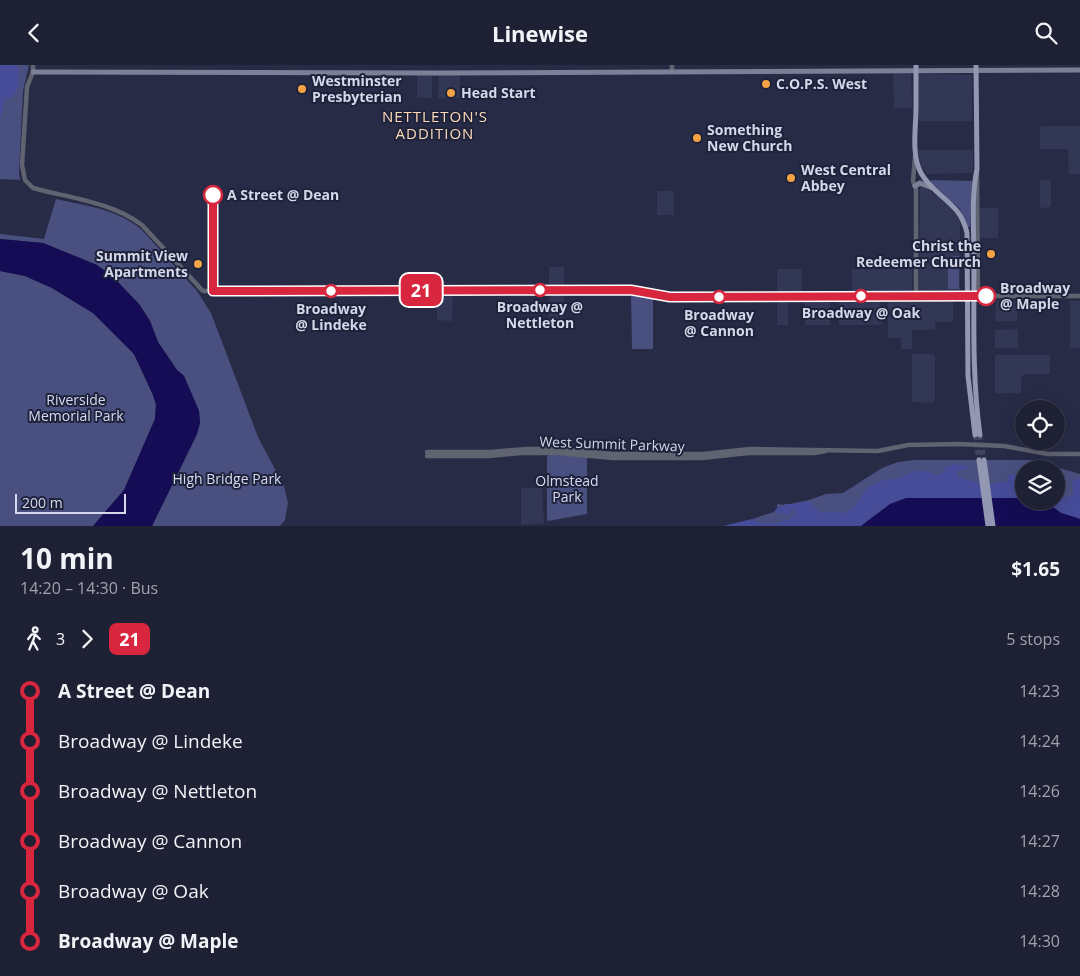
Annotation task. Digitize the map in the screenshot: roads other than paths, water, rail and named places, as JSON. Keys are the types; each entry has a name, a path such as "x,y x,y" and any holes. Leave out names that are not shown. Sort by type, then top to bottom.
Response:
{"main road":[{"path":"33,71 203,73 672,72 976,67 1080,70"},
{"path":"916,68 916,151 919,167 933,188 958,210 968,233 969,384 978,435 974,367 974,228 975,177 977,169 976,67"},
{"path":"916,186 920,183 933,188"},
{"path":"988,526 982,463 993,526"}],"street":[{"path":"33,65 33,71 27,87 22,165 25,180 33,189 111,208 134,220 142,225 203,291 631,290 670,297 1080,296"},
{"path":"672,65 672,72"},
{"path":"916,151 913,181 916,186 916,296"},
{"path":"977,169 977,296"},
{"name":"West Summit Parkway","path":"427,454 533,449 566,449 620,454 702,454 754,449 882,451 908,445 967,444 1011,447 1046,454 1080,454"}],"tunnel":[{"path":"975,435 979,460"},
{"path":"980,435 984,460"}],"place":[{"name":"C.O.P.S. West","path":"766,84"},
{"name":"Westminster Presbyterian","path":"302,89"},
{"name":"Head Start","path":"451,93"},
{"name":"Something New Church","path":"697,138"},
{"name":"West Central Abbey","path":"791,178"},
{"name":"A Street @ Dean","path":"213,195"},
{"name":"Christ the Redeemer Church","path":"991,254"},
{"name":"Summit View Apartments","path":"198,264"},
{"name":"Broadway @ Nettleton","path":"540,290"},
{"name":"Broadway @ Lindeke","path":"331,291"},
{"name":"Broadway @ Oak","path":"861,296"},
{"name":"Broadway @ Maple","path":"986,296"},
{"name":"Broadway @ Cannon","path":"719,297"}],"district":[{"name":"NETTLETON'S ADDITION","path":"435,126"}],"park label":[{"name":"Riverside Memorial Park","path":"76,408"},
{"name":"High Bridge Park","path":"227,479"},
{"name":"Olmstead Park","path":"567,490"}]}
